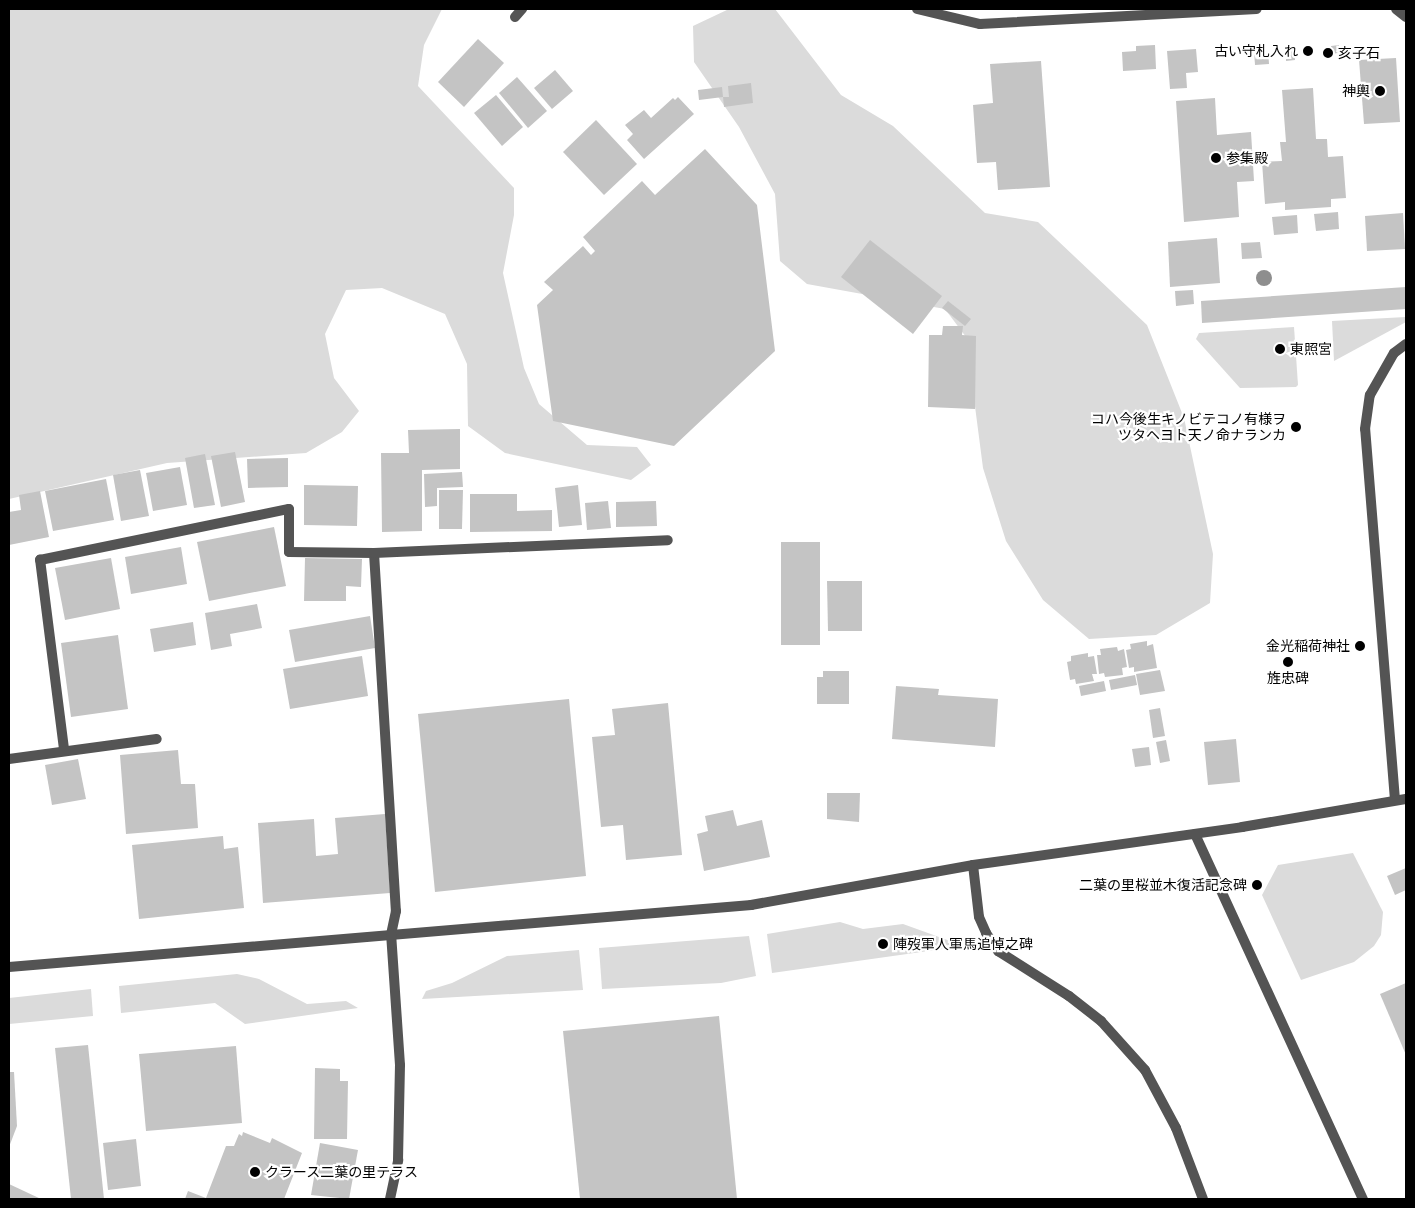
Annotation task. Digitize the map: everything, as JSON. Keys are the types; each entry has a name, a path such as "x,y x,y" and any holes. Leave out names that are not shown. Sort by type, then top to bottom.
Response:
{"street":[{"path":"515,17 522,9"},
{"path":"917,9 980,24 1258,9"},
{"path":"1396,9 1406,17"},
{"path":"1395,800 1365,429 1370,395 1394,352 1406,344"},
{"path":"64,749 40,560 289,509 289,552 374,553 668,540"},
{"path":"374,553 396,910 392,934 400,1065 398,1160 390,1199"},
{"path":"9,760 64,749 157,739"},
{"path":"9,967 751,905 973,865 1195,834 1406,799"},
{"path":"1195,834 1363,1199"},
{"path":"973,865 979,917 986,933 998,951 1069,996 1101,1021 1145,1070 1176,1128 1203,1199"}],"shaded area":[{"path":"9,9 442,9 424,45 418,86 514,188 514,215 503,273 524,368 539,404 587,445 637,447 651,465 631,480 505,453 468,426 467,364 445,314 382,288 346,290 325,334 334,378 359,411 342,432 306,453 167,463 9,499"},
{"path":"729,9 775,9 841,95 893,126 985,213 1038,222 1147,325 1184,418 1213,554 1210,603 1156,635 1089,639 1043,600 1006,541 983,468 966,337 945,309 807,284 780,261 775,194 739,127 694,62 693,26"},
{"path":"1406,317 1406,322 1334,361 1332,321"},
{"path":"1294,327 1298,385 1296,387 1240,388 1196,339 1199,333"},
{"path":"1353,853 1383,912 1381,935 1374,946 1354,962 1301,980 1262,895 1278,865"},
{"path":"840,922 863,929 903,924 964,946 772,973 767,934"},
{"path":"749,936 756,976 721,983 602,989 599,948"},
{"path":"579,950 583,990 422,999 426,991 452,983 507,956"},
{"path":"237,974 259,979 307,1004 346,1001 358,1008 245,1024 215,1003 121,1013 119,986"},
{"path":"91,989 93,1016 9,1024 9,998"}],"building":[{"path":"478,39 504,63 464,107 438,82"},
{"path":"1155,45 1156,69 1123,71 1122,52 1136,51 1136,46"},
{"path":"1339,45 1339,53 1332,54 1331,46"},
{"path":"1196,49 1198,72 1186,73 1187,88 1170,89 1167,51"},
{"path":"1268,50 1269,64 1255,65 1254,51"},
{"path":"1295,51 1295,60 1286,61 1286,52"},
{"name":"神輿","path":"1396,58 1400,122 1364,124 1359,60"},
{"path":"1041,61 1050,187 998,190 996,162 977,163 973,105 993,103 990,64"},
{"path":"555,70 573,91 552,109 534,88"},
{"path":"517,77 547,111 528,128 499,93"},
{"path":"751,83 753,103 724,107 723,97 729,97 728,86"},
{"path":"722,87 723,97 699,100 698,90"},
{"path":"1313,88 1316,139 1327,139 1328,157 1343,156 1346,198 1331,199 1331,207 1285,210 1285,202 1265,204 1262,162 1282,161 1280,142 1286,142 1282,90"},
{"path":"496,95 523,127 502,146 474,113"},
{"path":"678,97 694,114 644,159 627,140 633,134 625,125 644,110 651,118 673,98 675,100"},
{"name":"参集殿","path":"1215,98 1217,135 1251,132 1254,181 1237,182 1239,217 1184,222 1176,101"},
{"path":"596,120 637,164 604,195 563,152"},
{"path":"705,149 757,205 775,351 674,446 553,421 537,305 553,290 544,282 583,246 591,255 595,251 583,237 642,181 655,195"},
{"path":"1338,212 1339,229 1316,231 1314,214"},
{"path":"1403,213 1405,249 1367,251 1365,216"},
{"path":"1297,215 1298,233 1274,235 1272,217"},
{"path":"1217,238 1220,283 1170,287 1168,242"},
{"path":"870,240 942,296 913,334 841,277"},
{"path":"1260,242 1262,258 1242,259 1241,243"},
{"path":"1406,287 1406,309 1202,323 1201,301"},
{"path":"1193,290 1194,304 1176,306 1175,291"},
{"path":"948,301 971,319 965,326 942,308"},
{"path":"943,326 963,326 962,335 976,336 975,409 928,407 929,335 942,335"},
{"path":"460,429 460,469 422,470 422,531 382,532 381,453 409,453 408,430"},
{"path":"235,452 245,502 221,507 211,456"},
{"path":"205,454 215,505 194,508 185,458"},
{"path":"288,458 288,487 248,488 247,459"},
{"path":"180,467 187,505 153,511 146,473"},
{"path":"140,470 149,516 121,521 113,475"},
{"path":"462,472 463,487 437,488 437,506 425,507 424,474"},
{"path":"106,479 114,520 53,531 45,491"},
{"path":"304,485 358,486 357,526 304,525"},
{"path":"578,485 582,525 559,527 555,488"},
{"path":"439,490 463,490 462,529 439,529"},
{"path":"40,491 49,537 9,545 9,512 21,510 19,495"},
{"path":"470,494 517,494 517,511 552,510 552,531 470,532"},
{"path":"608,501 611,528 587,530 585,503"},
{"path":"656,501 657,526 616,527 616,502"},
{"path":"274,527 286,586 209,601 197,542"},
{"path":"781,542 820,542 820,645 781,645"},
{"path":"181,547 187,584 131,594 125,557"},
{"path":"111,558 120,609 65,620 55,568"},
{"path":"305,558 362,559 361,587 346,586 346,601 304,601"},
{"path":"827,581 862,581 862,631 828,631"},
{"path":"257,604 262,628 230,634 232,646 211,650 205,613"},
{"path":"370,616 375,648 295,662 289,630"},
{"path":"193,622 196,645 154,652 150,629"},
{"path":"118,635 128,709 71,717 61,643"},
{"path":"1147,641 1147,646 1153,644 1157,668 1134,672 1134,667 1129,668 1126,650 1131,649 1130,644"},
{"path":"1117,647 1118,651 1124,649 1127,667 1122,668 1123,675 1105,677 1104,673 1099,674 1097,655 1101,655 1100,649"},
{"path":"1088,653 1088,657 1094,656 1097,674 1092,674 1094,681 1076,684 1075,679 1070,680 1067,662 1071,661 1071,656"},
{"path":"362,656 368,696 290,709 283,669"},
{"path":"1160,670 1165,691 1140,695 1136,674"},
{"path":"823,671 849,671 849,704 817,704 817,677 823,677"},
{"path":"1135,675 1137,685 1111,690 1109,680"},
{"path":"1104,681 1106,691 1081,696 1079,686"},
{"path":"896,686 939,689 938,695 998,699 995,747 892,739"},
{"path":"569,699 586,876 435,892 418,714"},
{"path":"668,703 682,855 626,860 623,825 601,827 592,737 615,735 612,709"},
{"path":"1160,708 1165,736 1153,738 1149,710"},
{"path":"1236,739 1240,782 1208,785 1204,742"},
{"path":"1166,740 1170,761 1160,763 1156,742"},
{"path":"1149,747 1151,765 1135,767 1132,749"},
{"path":"178,750 181,784 195,784 198,828 126,834 120,755"},
{"path":"78,759 86,799 52,805 45,765"},
{"path":"827,793 860,793 859,822 827,819"},
{"path":"733,810 737,826 762,820 770,857 704,871 697,834 708,831 705,816"},
{"path":"385,814 390,893 263,903 258,823 314,819 316,856 338,854 335,818"},
{"path":"223,836 224,849 238,847 244,908 139,919 132,845"},
{"path":"1406,868 1406,890 1395,895 1387,876"},
{"path":"1406,983 1406,1055 1380,994"},
{"path":"719,1016 737,1199 580,1199 563,1031"},
{"path":"88,1045 104,1199 71,1199 55,1048"},
{"path":"236,1046 242,1123 146,1131 139,1054"},
{"path":"315,1068 340,1069 340,1081 348,1081 347,1139 314,1139"},
{"path":"9,1072 14,1072 17,1126 9,1147"},
{"name":"クラース二葉の里テラス","path":"243,1132 270,1143 272,1138 302,1153 284,1199 185,1199 188,1191 206,1198 226,1146 234,1146 239,1134 242,1136"},
{"path":"136,1139 141,1186 108,1190 103,1143"},
{"path":"320,1143 358,1150 349,1199 311,1195"},
{"path":"9,1184 41,1199 9,1199"}],"place":[{"name":"古い守札入れ","path":"1308,51"},
{"name":"亥子石","path":"1328,53"},
{"name":"神輿","path":"1380,91"},
{"name":"参集殿","path":"1216,158"},
{"name":"東照宮","path":"1280,349"},
{"name":"コハ今後生キノビテコノ有様ヲ ツタヘヨト天ノ命ナランカ","path":"1296,427"},
{"name":"金光稲荷神社","path":"1360,646"},
{"name":"旌忠碑","path":"1288,662"},
{"name":"二葉の里桜並木復活記念碑","path":"1257,885"},
{"name":"陣歿軍人軍馬追悼之碑","path":"883,944"},
{"name":"クラース二葉の里テラス","path":"255,1172"}]}
